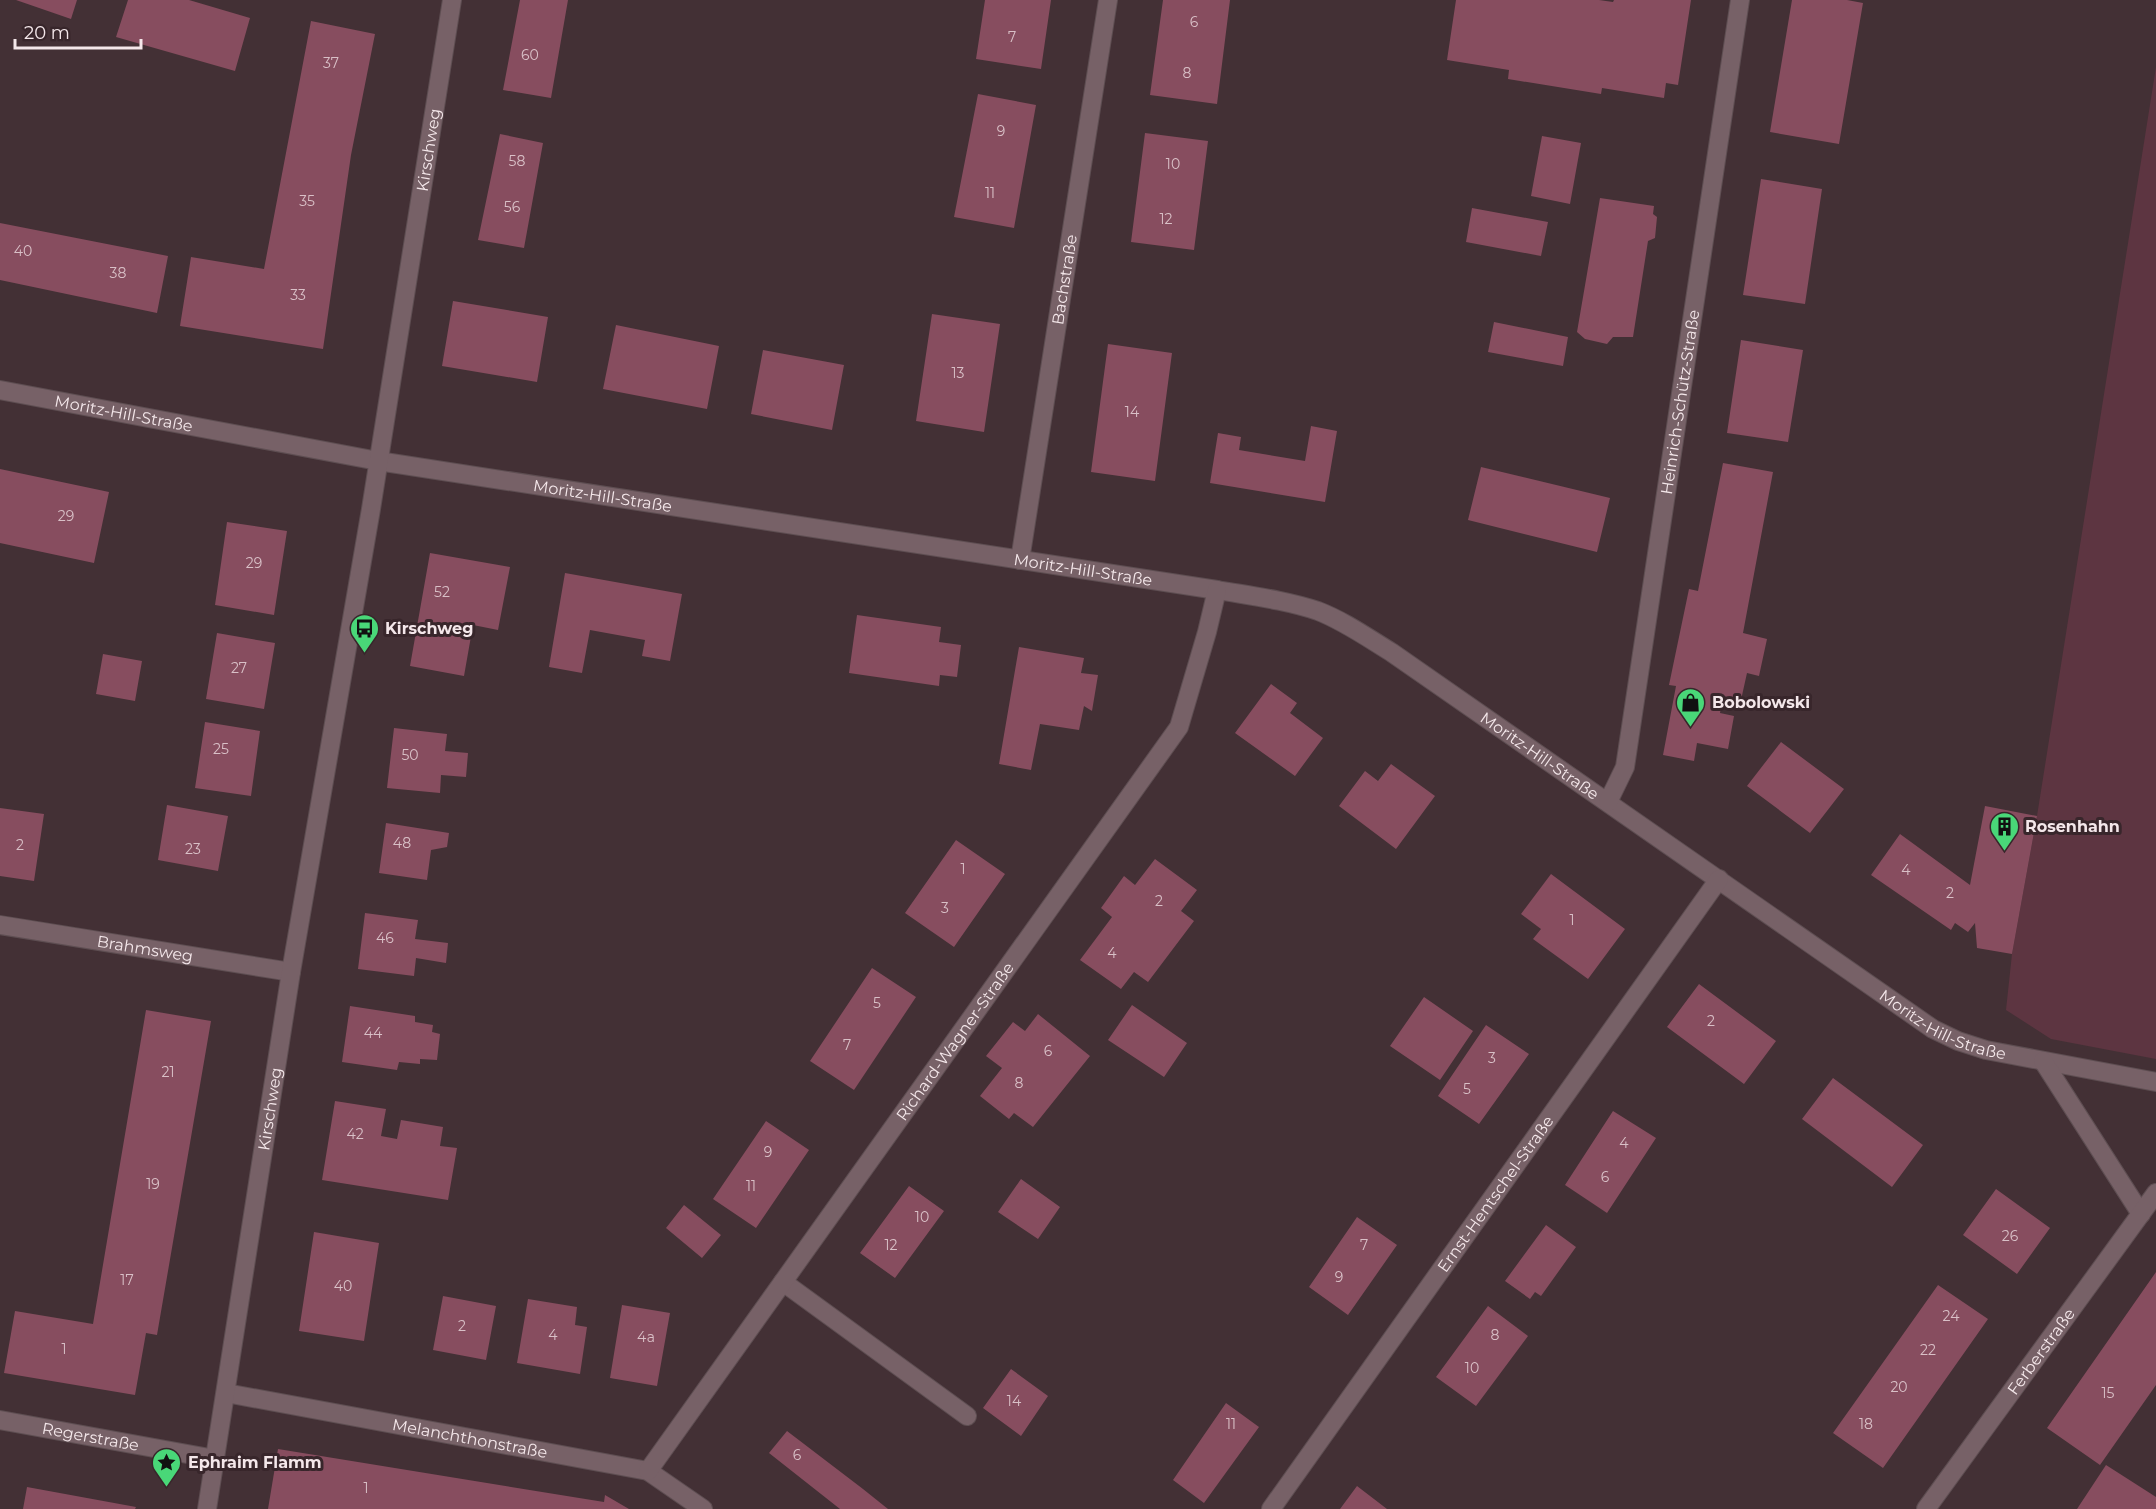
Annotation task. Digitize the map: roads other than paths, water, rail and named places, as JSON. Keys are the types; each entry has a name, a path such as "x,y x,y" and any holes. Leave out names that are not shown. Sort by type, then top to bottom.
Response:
{"street":[{"name":"Kirschweg","path":"207,1509 291,972 378,461 452,0"},
{"name":"Bachstraße","path":"1020,560 1107,0"},
{"name":"Heinrich-Schütz-Straße","path":"1608,802 1624,767 1740,0"},
{"name":"Moritz-Hill-Straße","path":"0,390 378,461 1217,590 1284,602 1319,612 1353,628 1391,652 1933,1029 1977,1047 2156,1082"},
{"name":"Richard-Wagner-Straße","path":"648,1471 1179,727 1217,590"},
{"name":"Ernst-Hentschel-Straße","path":"1271,1509 1719,879"},
{"name":"Brahmsweg","path":"0,925 291,972"},
{"path":"2043,1061 2141,1214"},
{"name":"Ferberstraße","path":"1926,1509 2156,1193"},
{"path":"783,1282 967,1416"},
{"name":"Melanchthonstraße","path":"226,1394 648,1471 703,1509"},
{"name":"Regerstraße","path":"0,1420 216,1459"}],"place":[{"name":"Kirschweg","path":"364,654"},
{"name":"Bobolowski","path":"1691,728"},
{"name":"Rosenhahn","path":"2004,852"},
{"name":"Ephraim Flamm","path":"167,1488"}]}
